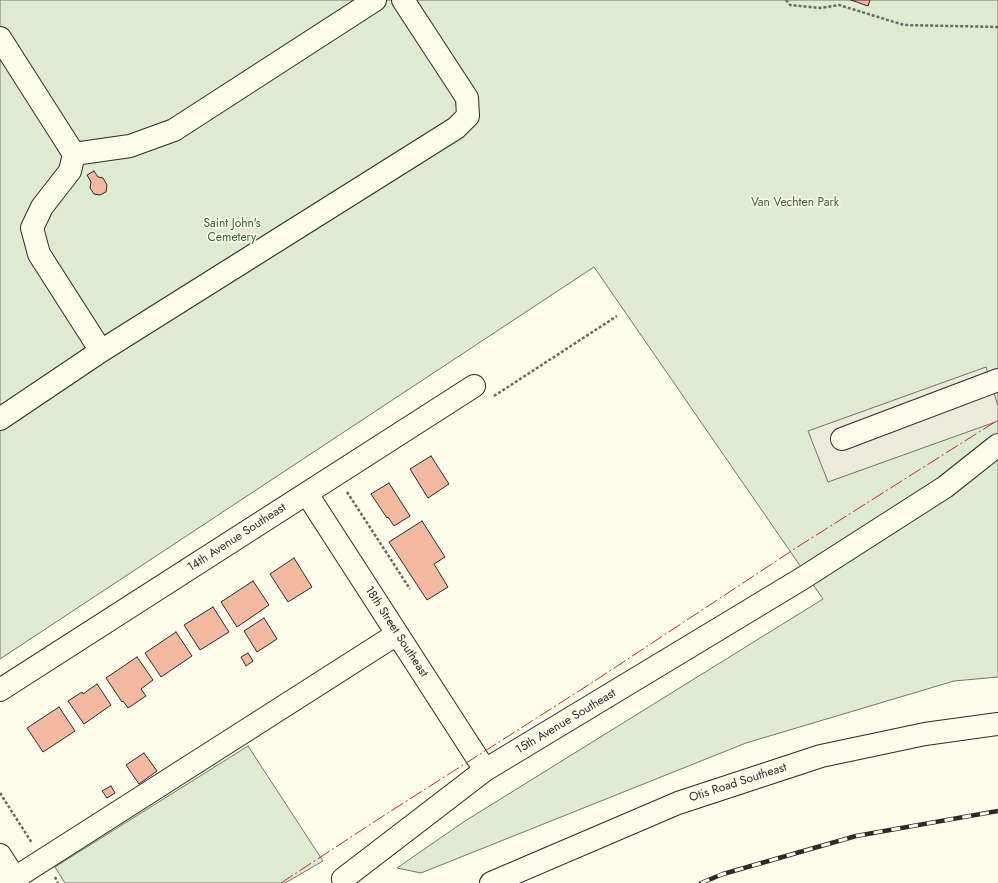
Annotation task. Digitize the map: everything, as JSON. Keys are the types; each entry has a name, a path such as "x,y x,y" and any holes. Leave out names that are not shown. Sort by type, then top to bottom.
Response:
{"street":[{"path":"74,154 130,146 174,130 376,0"},
{"path":"0,419 101,352 456,128 468,116 467,98 403,0"},
{"path":"0,38 74,154 70,171 42,208 32,228 39,254 101,352"},
{"path":"842,439 998,380"},
{"name":"14th Avenue Southeast","path":"0,690 474,386"},
{"name":"15th Avenue Southeast","path":"344,883 343,879 485,770 803,578 945,487 998,445"},
{"name":"18th Street Southeast","path":"307,494 485,770"},
{"path":"0,856 13,881 43,860 397,634"},
{"name":"Otis Road Southeast","path":"491,883 678,803 821,756 925,734 998,724"}],"path":[{"path":"786,0 790,5 820,8 839,5 904,25 998,27"},
{"path":"346,490 410,588"},
{"path":"0,793 58,883"}],"green space":[{"path":"0,0 998,0 998,677 954,681 746,743 421,873 397,868 465,821 823,599 594,267 0,659"},
{"path":"248,746 323,861 285,883 65,883 55,867"}],"shaded area":[{"path":"986,367 998,406 998,421 828,482 808,431"}],"building":[{"path":"851,0 870,0 868,6"},
{"path":"94,171 98,177 103,178 107,185 106,192 100,195 94,194 90,188 91,182 87,175"},
{"path":"431,456 449,484 428,498 410,469"},
{"path":"389,483 410,516 394,526 371,494"},
{"path":"422,521 445,557 434,564 448,587 427,600 389,542"},
{"path":"294,558 312,587 288,602 270,574"},
{"path":"253,581 269,605 237,627 221,602"},
{"path":"213,607 229,632 200,650 184,625"},
{"path":"264,618 277,639 257,652 244,631"},
{"path":"176,632 192,656 161,677 145,653"},
{"path":"248,653 253,661 246,666 241,657"},
{"path":"137,657 153,680 141,689 146,696 128,708 123,701 122,702 106,678"},
{"path":"97,684 111,705 84,724 68,701 82,692 83,694"},
{"path":"59,707 75,731 43,752 27,728"},
{"path":"144,753 157,771 139,784 126,765"},
{"path":"111,786 115,793 107,798 102,791"}],"railway":[{"path":"701,883 723,874 856,836 998,811"}],"power":[{"path":"281,883 593,682 799,546 998,420"}],"park label":[{"name":"Van Vechten Park","path":"795,203"},
{"name":"Saint John's Cemetery","path":"232,231"}]}
